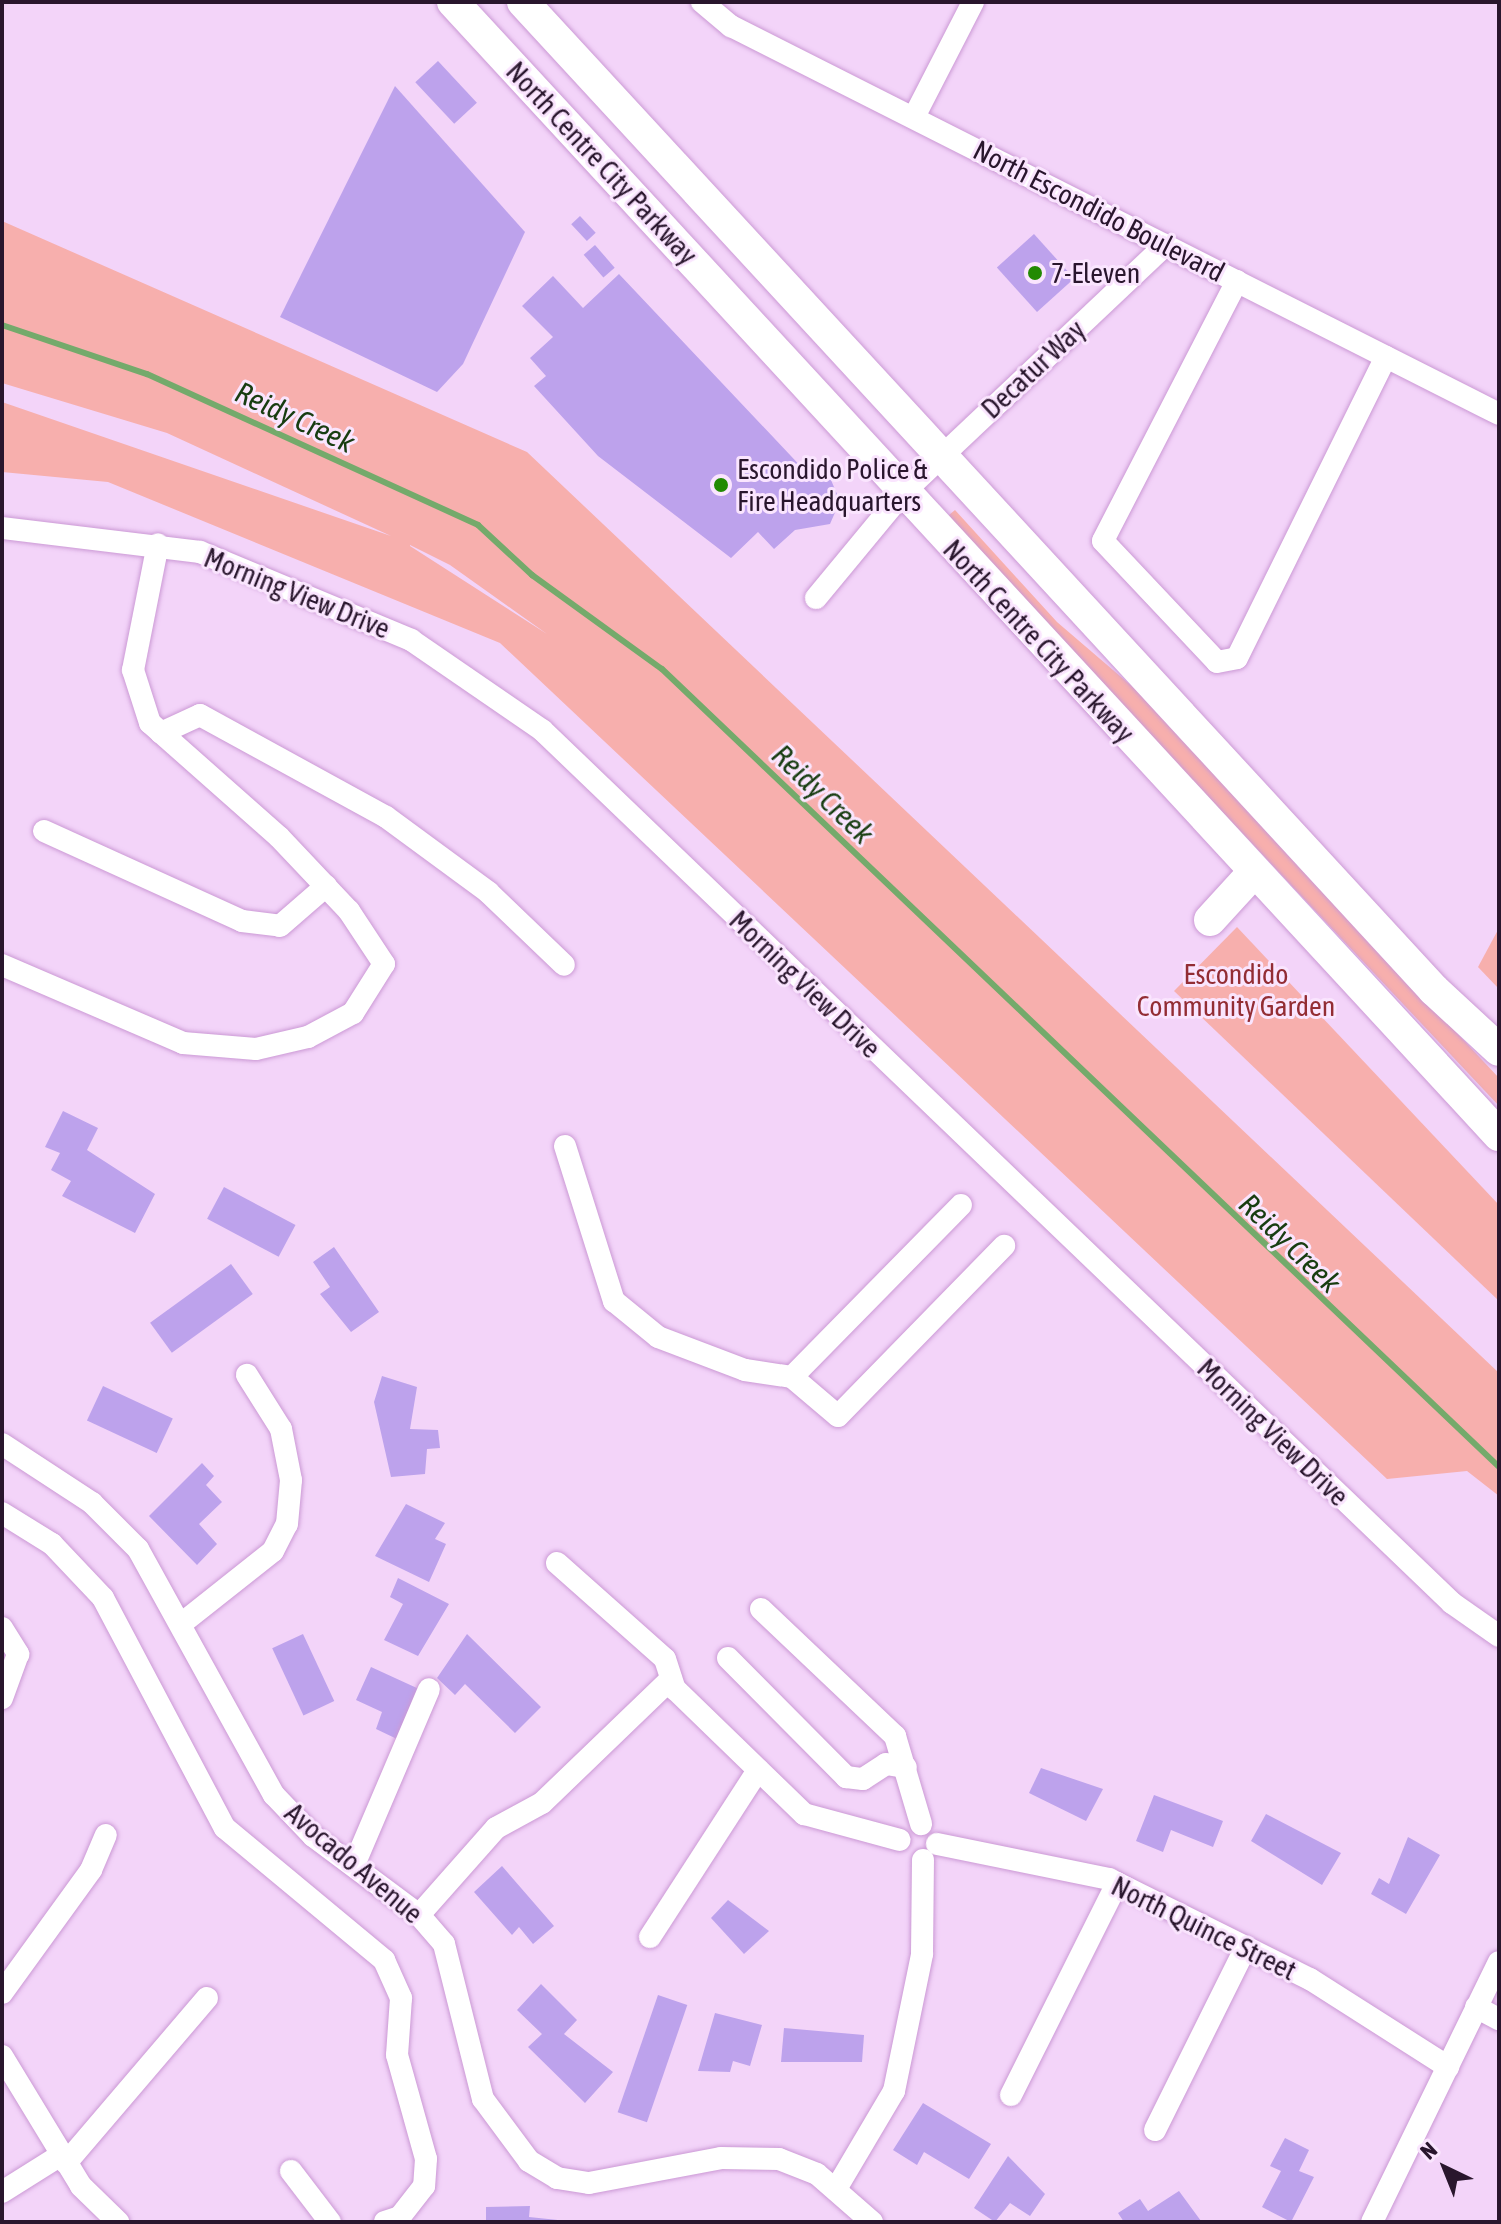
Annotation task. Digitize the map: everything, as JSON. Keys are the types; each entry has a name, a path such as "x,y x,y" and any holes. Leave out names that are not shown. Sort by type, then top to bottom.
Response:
{"highway":[{"name":"North Centre City Parkway","path":"453,2 1252,874 1499,1135"},
{"name":"North Centre City Parkway","path":"523,2 1434,990 1499,1050"},
{"path":"1210,920 1252,874"}],"street":[{"name":"North Escondido Boulevard","path":"702,2 731,26 1499,414"},
{"path":"914,117 973,2"},
{"name":"Decatur Way","path":"816,598 903,493 1165,245"},
{"path":"1237,281 1103,541 1217,662 1237,658 1386,357"},
{"name":"Morning View Drive","path":"2,528 158,544 200,552 411,640 542,730 1452,1603 1499,1636"},
{"path":"2,965 183,1043 256,1049 308,1037 353,1013 384,964 326,886 161,733 139,698 133,670 158,544"},
{"path":"161,733 200,715 386,817 488,892 564,965"},
{"path":"44,831 242,921 280,926 326,886"},
{"path":"565,1146 614,1301 658,1337 745,1370 792,1377 838,1416 1004,1246"},
{"path":"792,1377 961,1205"},
{"path":"181,1624 273,1551 287,1524 291,1480 281,1429 247,1375"},
{"name":"Avocado Avenue","path":"2,1444 92,1503 138,1549 274,1795 354,1865 419,1915 455,1969 483,2099 529,2161 557,2178 589,2183 721,2158 779,2159 836,2189 872,2222"},
{"path":"2,1513 52,1544 103,1598 225,1828 384,1960 401,1998 397,2055 426,2159 424,2186 400,2217 385,2222"},
{"path":"557,1563 665,1659 671,1679 804,1814 900,1840 910,1858 930,1852"},
{"path":"761,1609 895,1736 930,1852 922,1954 894,2091 836,2189"},
{"path":"2,1628 18,1654 2,1698"},
{"path":"728,1658 846,1777 863,1779 886,1764 906,1767"},
{"path":"419,1915 496,1828 542,1803 671,1679"},
{"path":"354,1865 429,1689"},
{"path":"650,1937 758,1770"},
{"path":"900,1840 921,1824"},
{"path":"2,1993 91,1870 106,1835"},
{"name":"North Quince Street","path":"930,1852 1117,1883 1246,1947 1448,2067"},
{"path":"1011,2095 1117,1883"},
{"path":"1155,2130 1246,1947"},
{"path":"1372,2222 1499,1962"},
{"path":"2,2192 63,2159 207,1998"},
{"path":"1476,2007 1499,2019"},
{"path":"2,2056 63,2159 118,2222"},
{"path":"291,2171 330,2222"}],"green space":[{"path":"2,221 527,452 1499,1373 1499,1496 1467,1471 1387,1479 500,643 108,482 2,472 2,402 391,536 167,433 2,383","holes":["410,545 450,565 547,634"]},
{"path":"955,510 1057,622 1134,688 1499,1078 1499,1106 956,529 949,515"},
{"name":"Escondido Community Garden","path":"1237,927 1499,1205 1499,1301 1174,991"},
{"path":"1499,928 1499,989 1478,967"}],"building":[{"path":"438,61 477,103 454,124 415,82"},
{"path":"395,86 525,232 463,364 437,392 280,317"},
{"path":"580,216 596,233 587,241 571,224"},
{"name":"7-Eleven","path":"1034,234 1074,279 1037,312 997,267"},
{"path":"595,245 615,268 603,277 584,255"},
{"path":"619,274 807,473 831,480 840,501 830,524 795,530 774,549 758,532 731,558 598,456 534,386 546,376 530,358 553,337 522,306 553,276 583,308"},
{"path":"63,1111 98,1128 87,1150 155,1194 135,1233 62,1196 71,1181 51,1170 60,1153 45,1147"},
{"path":"224,1187 296,1225 279,1257 207,1219"},
{"path":"334,1247 379,1312 351,1332 320,1294 330,1287 313,1262"},
{"path":"231,1264 253,1294 172,1353 150,1323"},
{"path":"382,1376 417,1387 410,1429 438,1430 440,1448 427,1449 425,1474 391,1477 374,1402"},
{"path":"103,1386 173,1419 157,1453 87,1420"},
{"path":"202,1463 214,1476 206,1485 222,1502 199,1524 217,1544 197,1565 149,1516"},
{"path":"406,1504 445,1523 435,1539 446,1544 429,1582 375,1556"},
{"path":"398,1578 449,1604 418,1656 384,1640 403,1604 390,1597"},
{"path":"303,1634 334,1701 303,1715 272,1648"},
{"path":"467,1634 541,1707 515,1733 465,1684 455,1695 437,1678"},
{"path":"371,1667 419,1689 397,1739 376,1729 382,1712 356,1700"},
{"path":"1041,1768 1103,1789 1086,1821 1029,1793"},
{"path":"1154,1795 1223,1821 1213,1847 1171,1830 1163,1852 1136,1841"},
{"path":"1266,1814 1341,1853 1322,1885 1251,1841"},
{"path":"1408,1837 1440,1855 1406,1914 1371,1894 1379,1878 1389,1884"},
{"path":"502,1866 554,1926 533,1944 519,1927 512,1935 474,1892"},
{"path":"728,1900 769,1931 744,1954 711,1918"},
{"path":"541,1984 577,2020 564,2034 613,2072 585,2103 528,2047 542,2034 517,2010"},
{"path":"658,1995 687,2005 647,2122 618,2112"},
{"path":"715,2013 762,2025 750,2066 733,2061 730,2072 698,2071"},
{"path":"784,2028 864,2035 862,2062 781,2062"},
{"path":"923,2103 991,2144 969,2179 924,2152 917,2165 893,2150"},
{"path":"1285,2138 1309,2150 1299,2171 1314,2177 1291,2222 1262,2207 1281,2171 1270,2166"},
{"path":"1008,2156 1045,2194 1030,2216 1010,2203 995,2222 974,2208"},
{"path":"1179,2191 1201,2221 1124,2222 1118,2213 1140,2199 1148,2211"},
{"path":"530,2206 529,2217 577,2222 486,2222 486,2207"}],"waterway":[{"name":"Reidy Creek","path":"2,325 147,374 478,525 532,575 662,669 1499,1467"}],"place":[{"name":"7-Eleven","path":"1035,273"},
{"name":"Escondido Police & Fire Headquarters","path":"721,485"}]}
